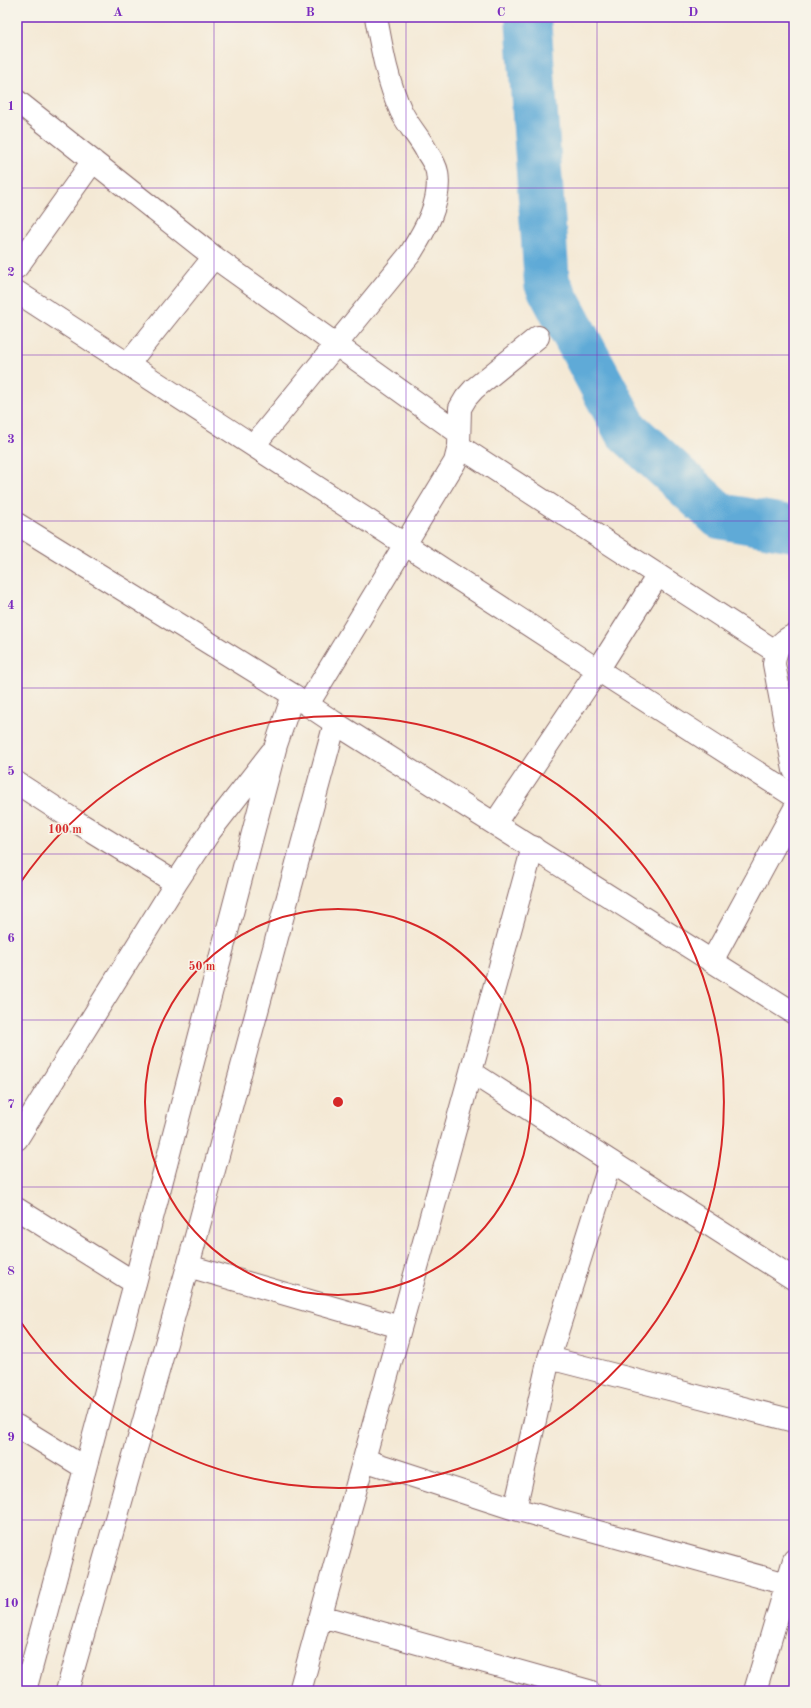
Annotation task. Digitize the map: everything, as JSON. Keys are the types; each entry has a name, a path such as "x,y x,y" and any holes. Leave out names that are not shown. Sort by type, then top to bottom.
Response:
{"street":[{"path":"254,445 410,254 424,230 433,210 438,191 437,171 427,152 402,113 389,83 376,17"},
{"path":"17,101 214,257 335,345 459,440 658,575 775,651"},
{"path":"17,267 93,161"},
{"path":"128,364 214,257"},
{"path":"17,292 794,796"},
{"path":"17,1139 176,882 211,830 276,746 300,700 405,544 455,462 459,440 460,408 466,398 474,389 538,337"},
{"path":"17,524 300,700 794,1013"},
{"path":"495,823 598,670 658,575"},
{"path":"794,635 783,640 775,651 774,664 794,770"},
{"path":"67,1691 188,1266 335,723"},
{"path":"25,1691 135,1283 276,746"},
{"path":"18,787 176,882"},
{"path":"712,961 794,810"},
{"path":"300,1691 533,847"},
{"path":"471,1072 610,1163 794,1279"},
{"path":"515,1509 549,1358 610,1163"},
{"path":"17,1209 135,1283"},
{"path":"188,1266 400,1327"},
{"path":"549,1358 794,1421"},
{"path":"17,1426 85,1468"},
{"path":"364,1460 515,1509 787,1584"},
{"path":"756,1691 794,1560"},
{"path":"321,1616 589,1691"}],"waterway":[{"path":"528,17 547,283 626,430 720,516 794,529"}]}
